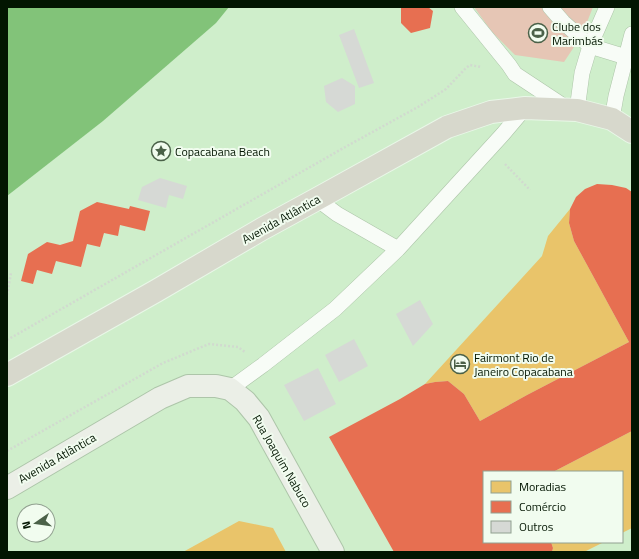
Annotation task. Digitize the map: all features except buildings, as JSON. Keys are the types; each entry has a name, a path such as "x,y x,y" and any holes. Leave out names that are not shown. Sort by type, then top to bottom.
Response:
{"highway":[{"name":"Avenida Atlântica","path":"7,375 262,229 446,127 491,112 524,108 573,110 612,119 632,132"}],"main road":[{"name":"Avenida Atlântica","path":"7,488 160,398 188,386 223,387"},
{"name":"Rua Joaquim Nabuco","path":"223,387 245,402 259,418 333,552"}],"lane":[{"path":"462,7 515,74 573,110 590,46 607,7"},
{"path":"550,7 563,22 590,46 626,58"},
{"path":"612,119 616,96 631,40"},
{"path":"223,387 263,365 335,309 398,250 504,134 524,108"},
{"path":"317,199 337,214 398,250"}],"path":[{"path":"490,148 530,190"},
{"path":"7,295 11,273"}],"shaded area":[{"path":"7,7 229,7 216,23 103,121 7,196"},
{"name":"Clube dos Marimbás","path":"474,7 593,7 582,35 564,62 515,55 492,32"}],"place":[{"name":"Clube dos Marimbás","path":"538,33"},
{"name":"Copacabana Beach","path":"161,151"},
{"name":"Fairmont Rio de Janeiro Copacabana","path":"460,364"}]}
